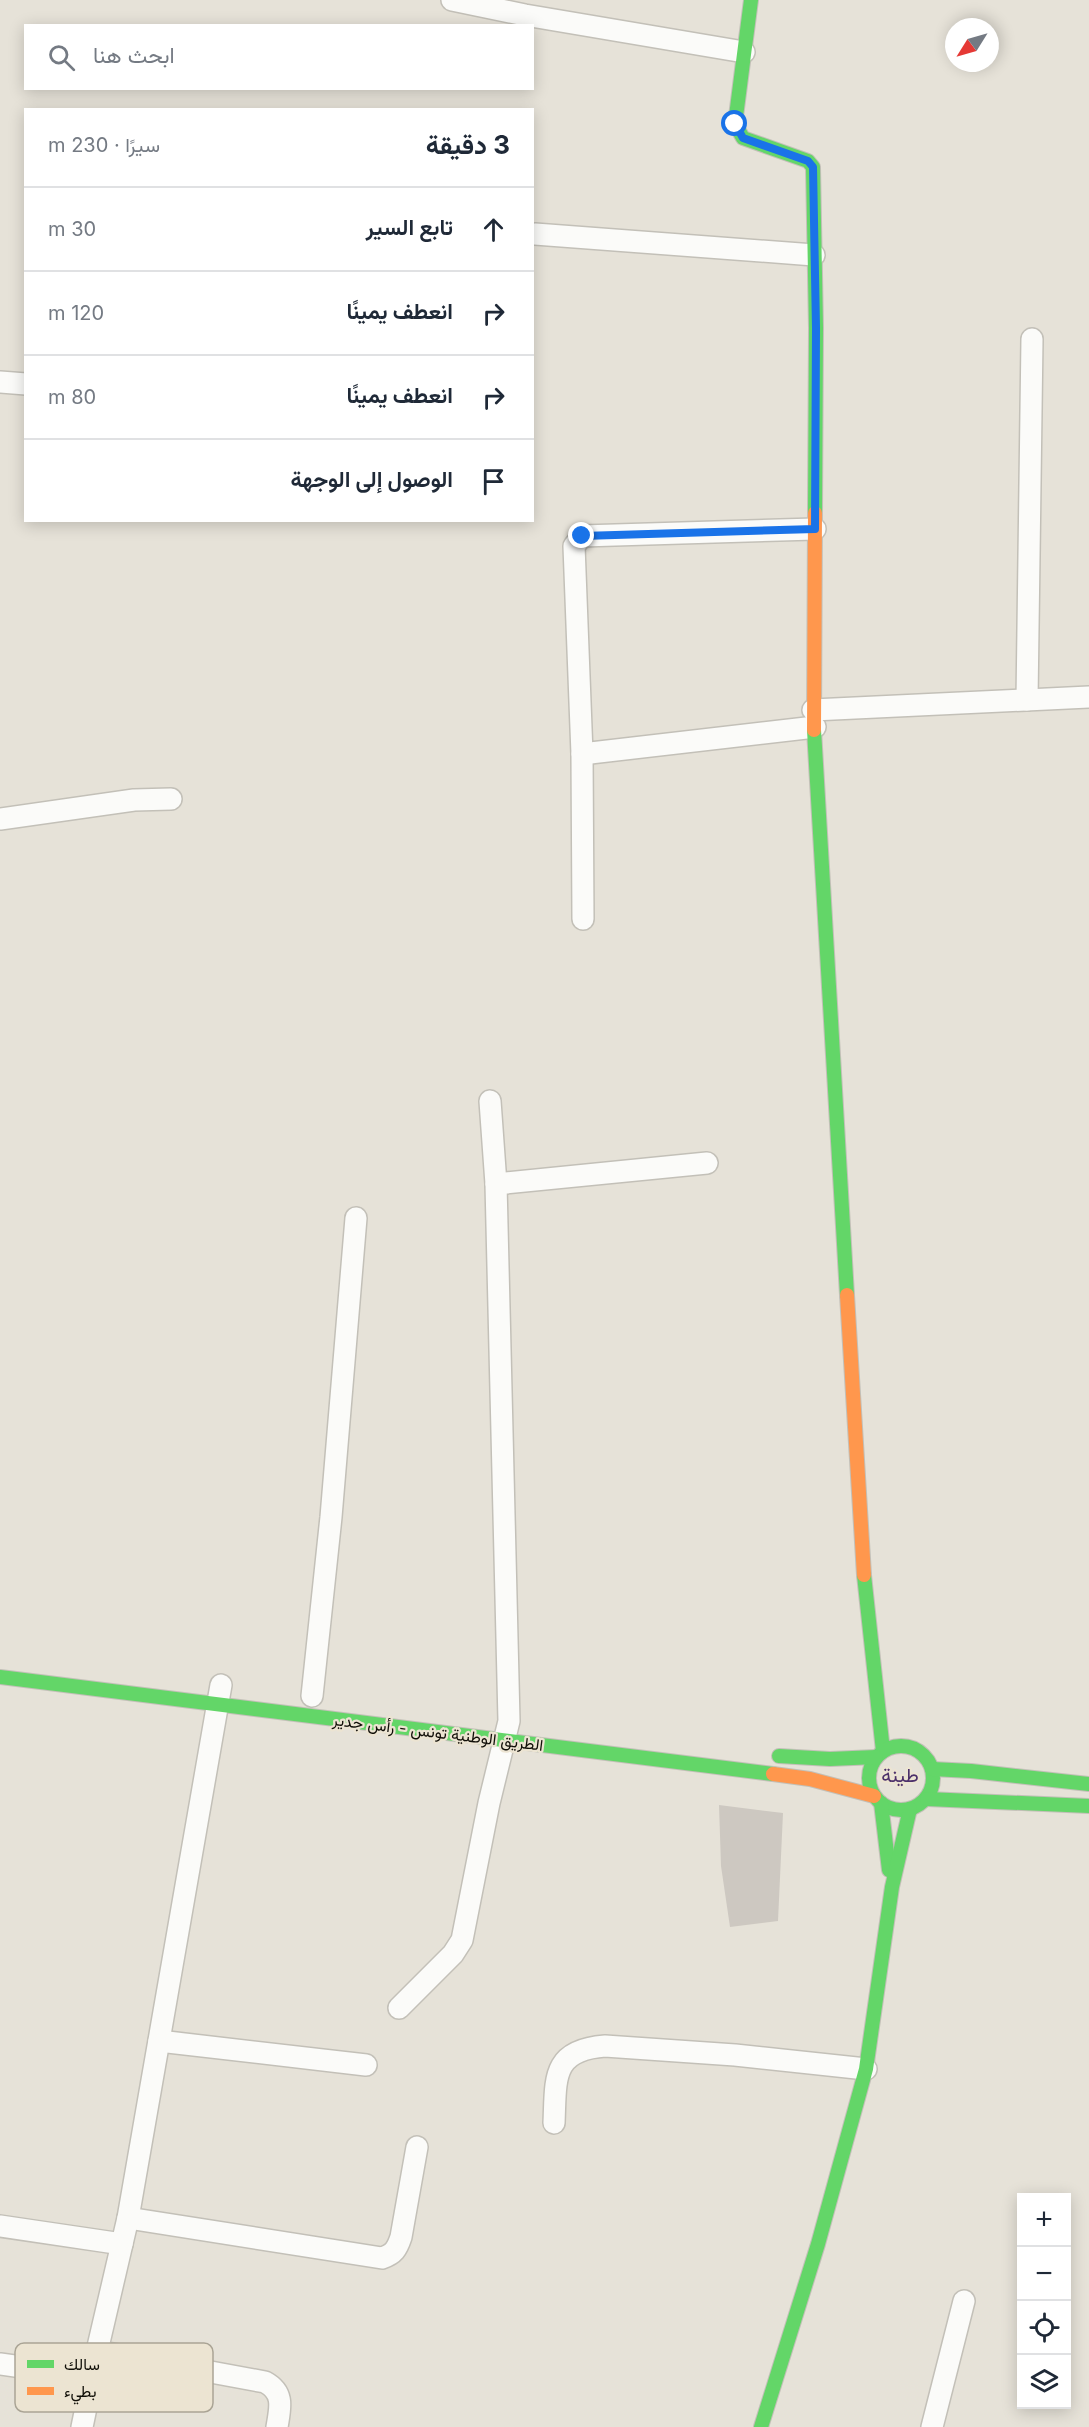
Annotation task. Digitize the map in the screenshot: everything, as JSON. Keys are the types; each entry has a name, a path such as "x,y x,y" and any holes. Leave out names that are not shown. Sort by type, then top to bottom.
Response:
{"main road":[{"path":"751,0 735,124 743,138 808,161 813,167 814,719 857,1469 879,1754 869,1776 870,1786 877,1800 892,1887"},
{"name":"الطريق الوطنية تونس - رأس جدير","path":"0,1677 221,1690 508,1726 810,1779 877,1800"},
{"path":"768,1754 830,1759 879,1754 892,1747 912,1748 928,1760 932,1769 934,1780 927,1799"},
{"path":"932,1769 1089,1784"},
{"path":"877,1800 900,1810 910,1809 927,1799 1089,1806"},
{"path":"761,2427 818,2244 866,2069 892,1887 910,1809"}],"street":[{"path":"452,0 525,15 744,52"},
{"path":"535,234 814,255"},
{"path":"1027,700 1032,339"},
{"path":"0,382 24,384"},
{"path":"583,920 582,754 574,546 580,537 815,529"},
{"path":"582,754 814,719 1027,700 1089,697"},
{"path":"0,819 134,800 171,798"},
{"path":"399,2008 453,1954 462,1940 489,1803 508,1726 496,1184 490,1101"},
{"path":"496,1184 707,1163"},
{"path":"312,1696 331,1517 356,1218"},
{"path":"99,2343 128,2218 221,1690"},
{"path":"159,2041 366,2065"},
{"path":"554,2123 556,2079 559,2071 572,2053 588,2048 604,2046 735,2055 866,2069"},
{"path":"128,2218 382,2258 392,2255 401,2237 417,2147"},
{"path":"0,2226 122,2244"},
{"path":"932,2427 964,2301"},
{"path":"0,2364 15,2366"},
{"path":"213,2372 265,2382 278,2392 281,2402 277,2427"},
{"path":"82,2427 85,2412"}],"building":[{"path":"719,1805 783,1813 778,1921 730,1927 721,1866"}],"traffic: fast":[{"path":"751,0 735,124 743,138 808,161 813,167 816,328 815,513"},
{"path":"814,730 847,1295"},
{"path":"864,1575 883,1751"},
{"path":"0,1677 773,1774"},
{"path":"895,1746 907,1746 924,1755 931,1766 933,1778 931,1790 924,1801 907,1810 895,1810 883,1805 874,1796 869,1784 869,1772 874,1760 883,1751 895,1746"},
{"path":"779,1756 830,1759 876,1757"},
{"path":"932,1769 1089,1784"},
{"path":"927,1799 1089,1806"},
{"path":"881,1803 889,1870"},
{"path":"761,2427 818,2244 866,2069 892,1887 910,1809"}],"traffic: slow":[{"path":"814,730 815,513"},
{"path":"847,1295 864,1575"},
{"path":"773,1774 810,1779 874,1796"}],"district":[{"name":"طينة","path":"900,1775"}],"route":[{"path":"582,536 815,529 816,328 813,167 808,161 743,138 735,124"}]}
